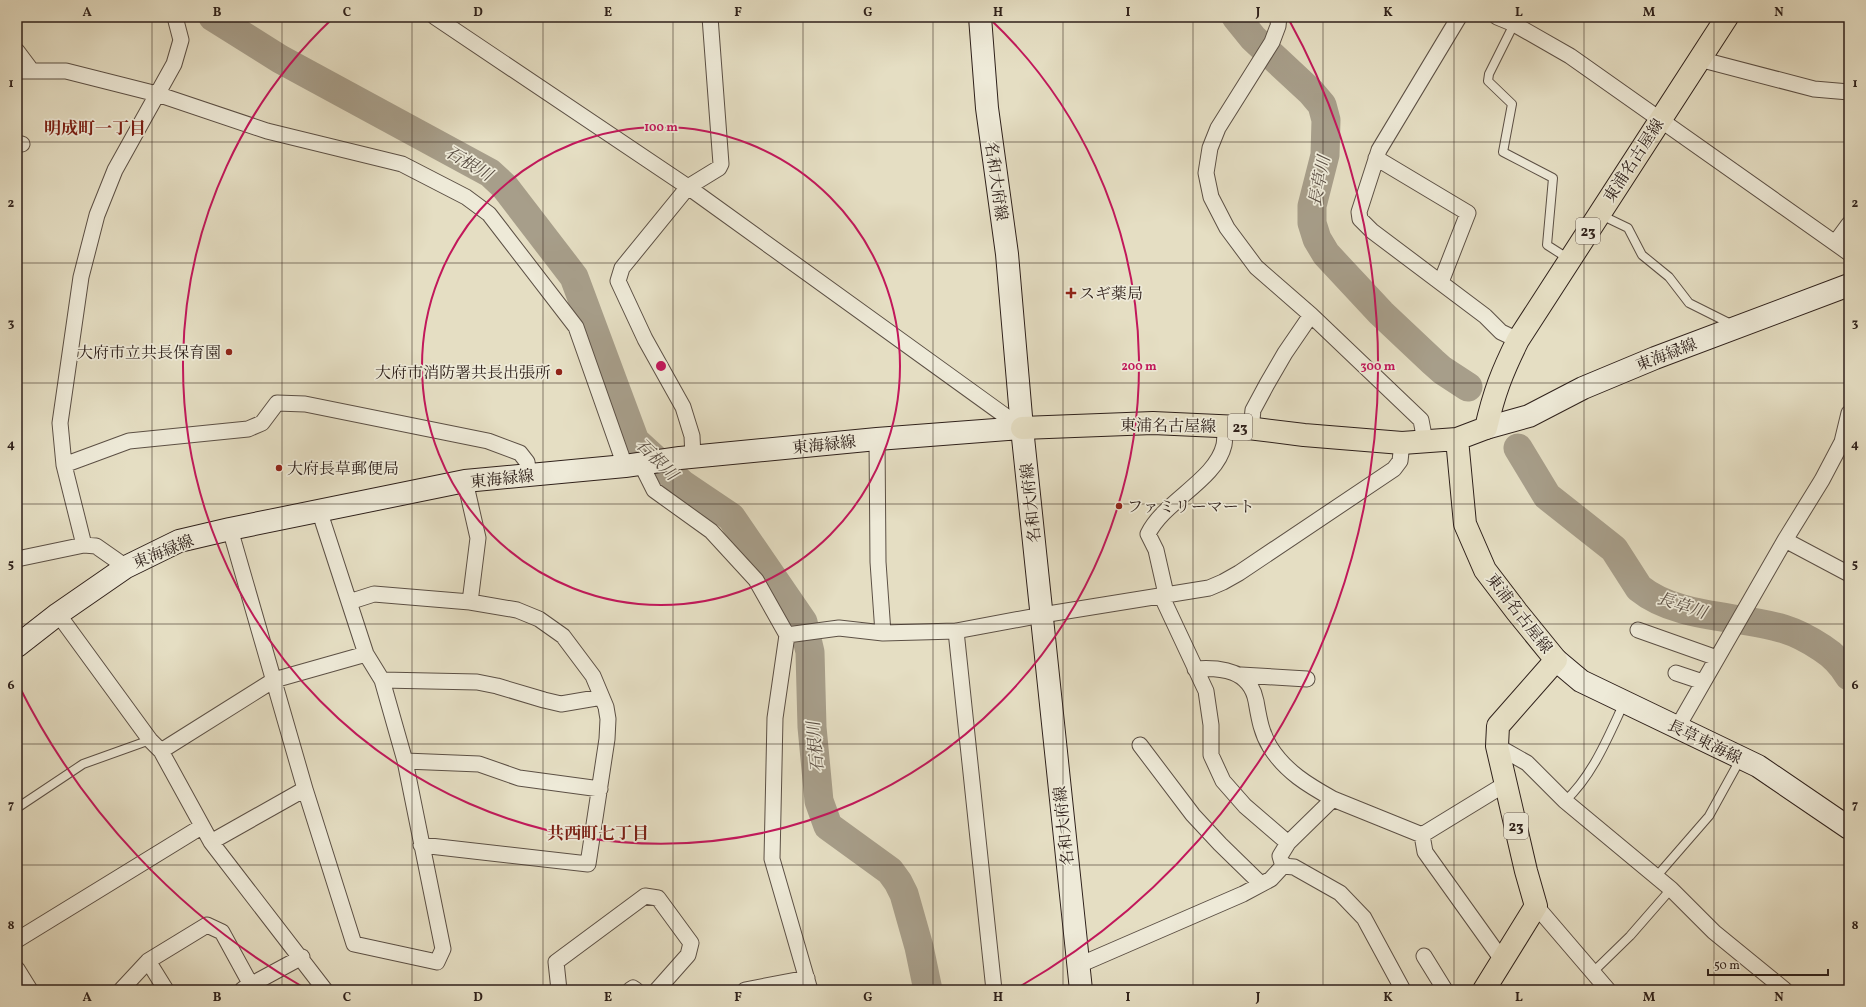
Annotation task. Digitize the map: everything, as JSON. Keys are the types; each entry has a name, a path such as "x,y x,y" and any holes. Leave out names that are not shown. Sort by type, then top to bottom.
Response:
{"main road":[{"name":"名和大府線","path":"980,17 987,108 1007,254 1022,428 1077,966 1081,990"},
{"name":"東浦名古屋線","path":"1022,428 1154,423 1225,426 1304,435 1402,443 1457,439 1486,428 1493,397 1502,372 1518,340 1598,214 1727,17"},
{"name":"東海緑線","path":"1486,428 1529,416 1583,388 1655,358 1849,285"},
{"name":"東海緑線","path":"17,646 58,614 126,566 179,541 230,529 465,481 636,465 686,458 877,439 1022,428"},
{"name":"東浦名古屋線","path":"1457,439 1465,524 1485,570 1556,660 1498,726 1497,746 1526,871 1536,906"},
{"name":"長草東海線","path":"1556,660 1581,680 1677,728 1758,766 1849,828"},
{"path":"1486,989 1536,906"}],"street":[{"path":"84,545 64,465 60,423 81,277 97,215 115,170 174,64 180,40 175,17"},
{"path":"434,17 688,187 1022,428"},
{"path":"686,458 692,436 683,408 645,339 618,281 622,268 688,187 719,168 721,164 710,17"},
{"path":"1279,17 1278,26 1272,42 1218,128 1210,148 1206,173 1211,197 1227,228 1256,268 1311,315 1421,420 1425,441"},
{"path":"1459,17 1379,150 1359,212 1360,219 1372,231 1485,316 1501,332 1518,340"},
{"path":"1497,17 1514,24 1570,56 1849,253"},
{"path":"17,51 32,71"},
{"path":"1699,59 1814,89 1849,92"},
{"path":"17,71 66,71 157,94 267,131 402,164 466,197 489,214 576,327 636,465 654,490 711,531 756,580 787,634 775,718 772,859 808,984 745,990"},
{"path":"1376,158 1468,213 1441,282"},
{"path":"1835,243 1849,224"},
{"path":"1251,429 1253,410 1285,353 1311,315"},
{"path":"64,465 129,441 248,429 262,423 277,403 284,403 305,404 488,441 520,453 527,462 529,475"},
{"path":"1677,728 1785,540 1822,480 1842,442 1849,413"},
{"path":"1225,426 1224,446 1211,469 1157,519 1148,534 1156,550 1164,595 1208,699 1210,755 1223,781 1245,806 1288,843"},
{"path":"877,439 878,562 883,633"},
{"path":"787,634 839,628 883,633 956,631 1042,615 1209,588 1223,582 1239,572 1394,468 1400,461 1402,443"},
{"path":"465,481 478,538 470,602"},
{"path":"230,529 305,789 354,944 437,962 443,949 405,761 382,680 366,654 319,510"},
{"path":"1785,540 1849,574"},
{"path":"17,559 84,545 96,546 126,566"},
{"path":"349,602 374,594 470,602 517,610 539,619 563,636 593,676 602,696 608,720 600,789 588,864 421,845"},
{"path":"58,614 150,740 161,751 201,827 211,842 302,957 325,990"},
{"path":"1638,630 1717,658"},
{"path":"956,631 994,990"},
{"path":"161,751 274,680 366,654"},
{"path":"1195,669 1224,669 1241,675 1307,678"},
{"path":"1676,673 1703,682"},
{"path":"1241,675 1253,692 1261,728 1266,739 1280,761 1288,770 1299,779 1333,799 1422,835"},
{"path":"382,680 477,682 497,686 560,704 602,696"},
{"path":"1140,745 1193,814 1220,844 1260,883"},
{"path":"1497,746 1526,763 1565,801 1671,889 1714,932 1785,990"},
{"path":"405,761 479,764 519,778 600,789"},
{"path":"1422,835 1506,783"},
{"path":"211,842 305,789"},
{"path":"1283,866 1280,856 1288,843 1333,799"},
{"path":"17,940 201,827"},
{"path":"1422,835 1426,852 1498,954 1504,957"},
{"path":"1077,966 1243,894 1271,878 1283,866"},
{"path":"1283,866 1294,867 1340,893 1364,918 1403,990"},
{"path":"559,990 556,962 645,896 658,898 690,943 688,955 656,990"},
{"path":"1536,906 1608,990"},
{"path":"121,990 148,961 207,925 222,932 246,988 302,957"},
{"path":"1424,956 1445,990"},
{"path":"148,961 166,990"},
{"path":"17,969 30,990"},
{"path":"630,990 633,988 636,990"}],"lane":[{"path":"1514,24 1489,74 1488,81 1512,104 1503,152 1553,178 1547,245 1569,260"},
{"path":"1598,214 1628,228 1642,255 1668,277 1689,303 1727,322 1730,330"},
{"path":"1565,801 1576,791 1585,778 1604,746 1625,702"},
{"path":"17,808 83,764 150,740"},
{"path":"1656,877 1709,816 1741,758"},
{"path":"1592,973 1630,936 1671,889"}],"waterway":[{"name":"石根川","path":"213,17 280,59 490,173 505,187 574,277 635,441 682,484 731,517 803,622 810,652 812,727 819,801 828,826 890,871 898,882 904,894 919,947 928,990"},
{"name":"長草川","path":"1236,17 1253,38 1311,92 1322,105 1326,120 1325,155 1312,206 1312,223 1317,239 1326,254 1381,313 1433,362 1442,370 1468,387"},
{"name":"長草川","path":"1518,448 1547,496 1614,549 1639,588 1654,598 1671,606 1708,615 1766,624 1794,633 1813,642 1830,654 1849,676"}],"place":[{"name":"スギ薬局","path":"1071,293"},
{"name":"大府市立共長保育園","path":"229,352"},
{"name":"大府市消防署共長出張所","path":"559,372"},
{"name":"大府長草郵便局","path":"279,468"},
{"name":"ファミリーマート","path":"1119,506"}],"district":[{"name":"明成町一丁目","path":"95,128"},
{"name":"共西町七丁目","path":"598,833"}]}
